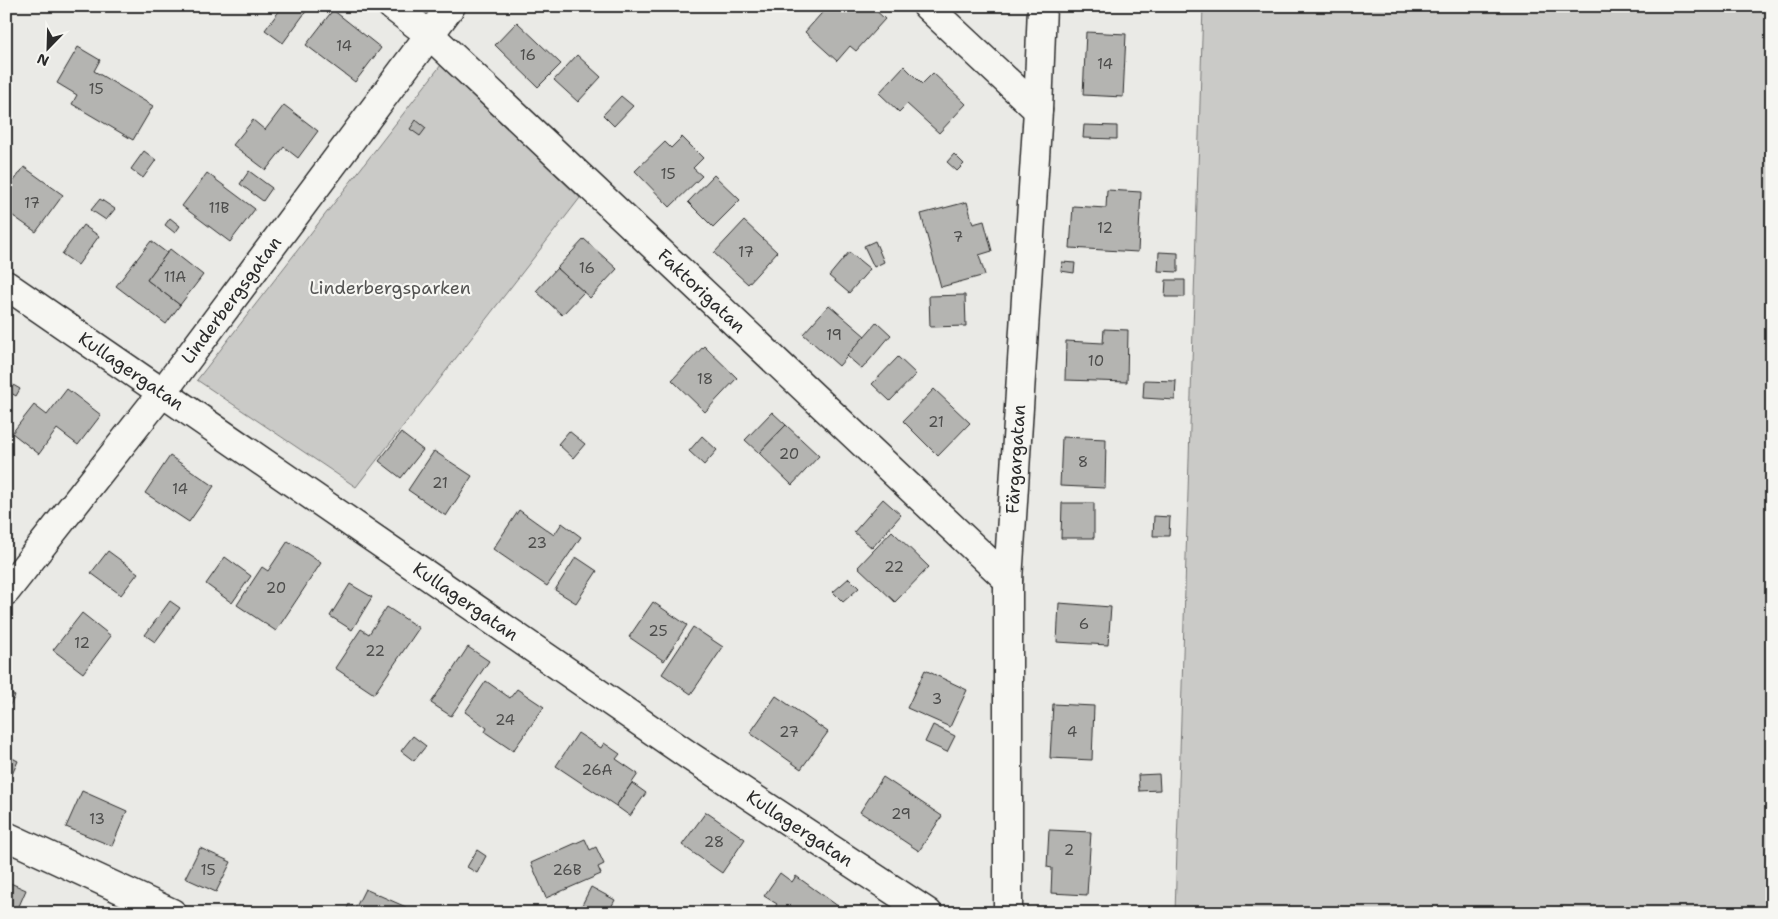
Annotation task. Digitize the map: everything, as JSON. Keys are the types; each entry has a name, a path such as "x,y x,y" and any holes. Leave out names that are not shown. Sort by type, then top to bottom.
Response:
{"street":[{"name":"Faktorigatan","path":"392,6 430,35 1008,580"},
{"name":"Linderbergsgatan","path":"6,591 162,393 451,6"},
{"path":"926,6 1038,110"},
{"name":"Färgargatan","path":"1008,913 1008,580 1038,110 1042,6"},
{"name":"Kullagergatan","path":"6,285 691,757 928,913"},
{"path":"6,836 172,913"}],"green space":[{"path":"1203,6 1772,6 1772,913 1175,913"},
{"name":"Linderbergsparken","path":"441,65 580,198 356,487 197,380"}],"building":[{"path":"283,6 310,6 283,43 265,30"},
{"path":"828,6 871,6 885,19 856,51 850,46 837,61 805,32"},
{"path":"333,10 381,48 355,82 306,45"},
{"path":"517,22 561,64 538,87 495,45"},
{"path":"1086,32 1126,34 1123,97 1083,95"},
{"path":"78,47 100,60 94,71 153,106 133,140 72,104 77,95 57,83"},
{"path":"577,55 601,77 578,102 554,80"},
{"path":"904,66 922,84 933,73 966,104 939,133 907,104 899,112 879,93"},
{"path":"621,96 633,106 614,126 603,115"},
{"path":"284,105 318,131 298,158 284,147 266,170 233,145 253,120 265,130"},
{"path":"416,120 426,128 420,136 410,129"},
{"path":"1084,125 1117,126 1117,139 1083,138"},
{"path":"682,137 703,158 693,168 702,176 670,207 635,171 665,142 671,148"},
{"path":"144,151 156,160 143,178 131,169"},
{"path":"954,154 964,164 957,171 947,162"},
{"path":"24,167 63,195 36,232 6,211 6,192"},
{"path":"249,171 272,188 263,201 240,184"},
{"path":"207,173 255,209 230,242 182,206"},
{"path":"714,175 740,200 713,227 688,202"},
{"path":"1107,190 1141,192 1138,252 1070,248 1073,206 1106,208"},
{"path":"100,199 115,209 106,220 91,210"},
{"path":"967,202 973,224 984,221 992,251 979,255 985,275 941,287 921,214"},
{"path":"170,218 180,226 175,233 165,225"},
{"path":"744,221 777,252 748,284 714,253"},
{"path":"83,225 99,236 78,265 62,254"},
{"path":"584,239 617,269 590,298 557,268"},
{"path":"151,241 167,253 147,280 180,305 166,324 116,286"},
{"path":"875,241 884,262 874,267 864,246"},
{"path":"170,249 203,275 180,305 147,280"},
{"path":"849,252 870,269 849,293 829,276"},
{"path":"1159,252 1178,253 1178,272 1158,271"},
{"path":"1062,262 1075,263 1074,273 1061,271"},
{"path":"557,268 584,292 562,315 536,291"},
{"path":"1166,280 1185,280 1185,297 1165,297"},
{"path":"965,295 966,326 930,327 929,296"},
{"path":"829,305 865,336 839,366 803,334"},
{"path":"877,322 891,335 862,369 847,356"},
{"path":"1104,329 1128,330 1127,382 1065,380 1066,341 1103,343"},
{"path":"704,346 737,378 705,412 672,380"},
{"path":"898,357 916,374 890,401 872,384"},
{"path":"1144,380 1176,381 1175,400 1143,398"},
{"path":"8,382 20,389 16,396 6,390"},
{"path":"67,389 101,415 78,445 57,429 39,454 12,433 34,405 47,415"},
{"path":"934,389 970,423 938,456 903,421"},
{"path":"772,412 786,425 759,453 745,440"},
{"path":"786,425 819,456 792,485 759,453"},
{"path":"569,431 585,444 573,458 558,444"},
{"path":"401,433 423,450 401,478 379,461"},
{"path":"702,436 717,450 704,465 689,451"},
{"path":"1062,437 1106,439 1105,488 1060,486"},
{"path":"434,451 472,476 446,516 408,490"},
{"path":"170,456 214,486 189,522 145,493"},
{"path":"883,499 901,515 872,548 854,532"},
{"path":"1062,503 1094,503 1094,538 1061,538"},
{"path":"519,510 554,535 562,523 581,537 547,586 493,549"},
{"path":"1154,516 1170,517 1169,536 1153,536"},
{"path":"892,531 929,567 895,602 858,567"},
{"path":"288,541 321,563 276,631 237,605 262,567 268,571"},
{"path":"108,551 138,573 121,595 91,573"},
{"path":"225,557 251,576 232,603 206,584"},
{"path":"576,557 597,571 576,603 555,590"},
{"path":"849,578 859,588 843,602 833,592"},
{"path":"350,584 372,597 352,630 330,616"},
{"path":"170,601 180,608 155,642 145,635"},
{"path":"653,602 687,625 664,661 629,637"},
{"path":"1059,603 1111,607 1108,645 1057,642"},
{"path":"387,607 419,628 374,694 335,668 361,629 369,634"},
{"path":"82,613 111,636 83,673 53,650"},
{"path":"693,627 723,647 691,694 662,674"},
{"path":"468,647 489,661 451,716 431,703"},
{"path":"925,670 967,690 950,727 907,708"},
{"path":"486,681 510,698 517,689 544,707 513,751 485,732 487,728 465,712"},
{"path":"6,691 15,696 6,712"},
{"path":"776,696 828,732 801,769 750,733"},
{"path":"1053,704 1094,706 1092,760 1050,758"},
{"path":"933,725 955,736 947,752 925,742"},
{"path":"578,733 601,748 604,743 620,754 616,759 638,774 616,806 556,766"},
{"path":"413,736 426,746 414,761 401,751"},
{"path":"6,755 18,761 6,788"},
{"path":"1159,774 1160,790 1139,791 1138,775"},
{"path":"883,777 942,816 919,851 860,812"},
{"path":"632,783 646,793 630,816 616,806"},
{"path":"82,791 127,811 112,846 66,827"},
{"path":"706,812 745,839 722,873 682,845"},
{"path":"1049,830 1091,832 1087,895 1051,893 1052,868 1047,867"},
{"path":"585,839 590,850 596,847 604,864 598,867 601,874 546,898 531,863"},
{"path":"200,848 231,862 216,892 185,878"},
{"path":"477,850 486,856 477,873 467,867"},
{"path":"780,873 792,882 796,876 842,909 840,913 771,913 777,904 764,896"},
{"path":"6,881 26,890 16,913 6,913"},
{"path":"591,887 615,900 608,913 578,913"},
{"path":"365,889 406,907 403,913 345,913 349,904 356,907"}]}
